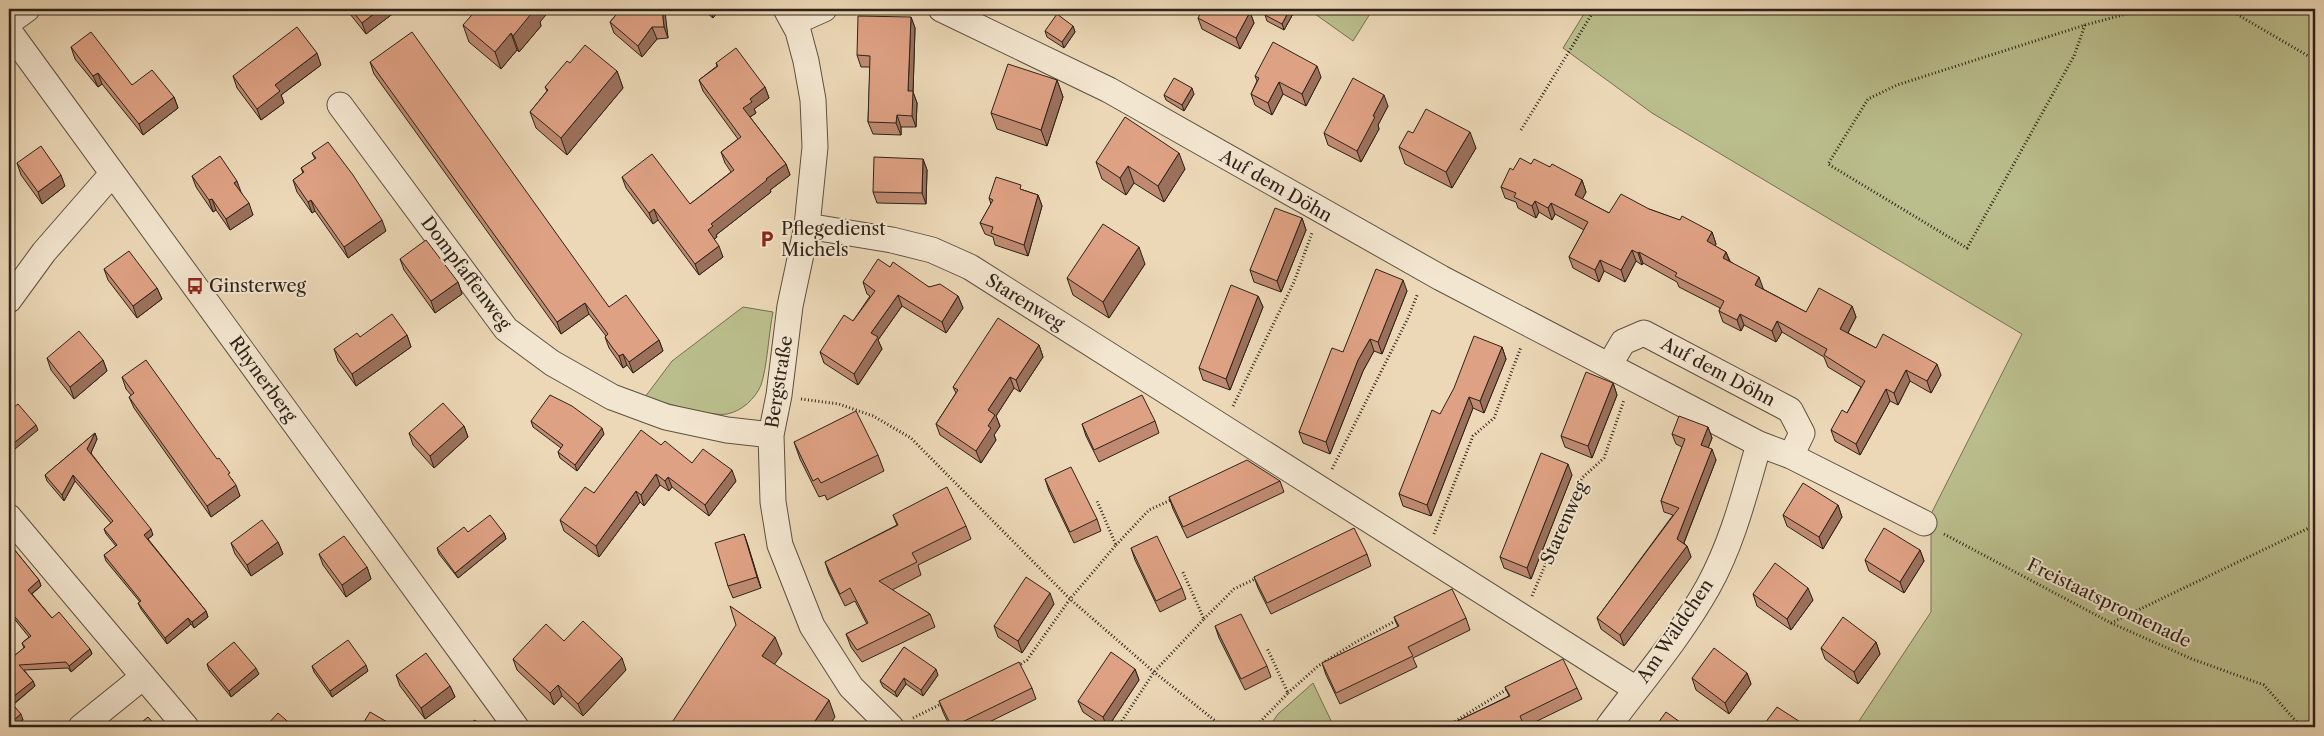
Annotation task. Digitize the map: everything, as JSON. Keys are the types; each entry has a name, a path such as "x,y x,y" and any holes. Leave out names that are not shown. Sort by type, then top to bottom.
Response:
{"street":[{"path":"9,22 26,9"},
{"path":"791,16 824,9"},
{"name":"Auf dem Döhn","path":"941,9 1109,90 1427,270 1610,364 1632,378 1760,444 1791,456 1924,523"},
{"name":"Bergstraße","path":"791,16 806,61 813,100 814,148 807,226 790,306 779,395 771,435 773,502 780,545 812,626 851,687 901,723"},
{"name":"Rhynerberg","path":"9,31 516,727"},
{"name":"Dompfaffenweg","path":"340,105 506,329 552,363 612,396 666,417 727,430 771,435"},
{"path":"9,300 44,252 112,174"},
{"name":"Starenweg","path":"807,226 892,240 932,250 970,267 1636,689"},
{"name":"Auf dem Döhn","path":"1610,364 1623,342 1644,333 1790,410 1802,433 1791,456"},
{"name":"Am Wäldchen","path":"1608,727 1689,618 1708,586 1732,536 1760,444"},
{"path":"9,517 186,727"},
{"path":"81,727 143,677"}],"path":[{"path":"1521,130 1595,9"},
{"path":"2085,25 2074,56 1967,248 1828,164 1868,99 1897,85 2085,25 2145,9"},
{"path":"2228,9 2315,60"},
{"path":"1222,427 1294,282 1320,211"},
{"path":"1321,489 1407,320 1427,270"},
{"path":"1425,555 1473,436 1494,418 1530,324"},
{"name":"Starenweg","path":"1522,617 1582,478 1604,458 1632,378"},
{"path":"779,395 839,404 873,416 911,438 1070,598 1154,672 1223,727"},
{"path":"1013,669 1027,660 1070,598 1116,545 1150,510 1176,497"},
{"path":"1097,501 1116,545"},
{"name":"Freistaatspromenade","path":"1924,523 2111,623 2192,659 2264,685 2301,727"},
{"path":"2111,623 2315,525"},
{"path":"1182,570 1204,619"},
{"path":"1118,727 1154,672 1234,589 1260,576"},
{"path":"1254,727 1318,666 1356,642 1406,616"},
{"path":"1267,648 1288,693"},
{"path":"1446,727 1510,688"},
{"path":"901,723 946,702"}],"green space":[{"path":"1308,9 1373,9 1353,41"},
{"path":"1587,9 2315,9 2315,727 1855,727 1931,612 1931,514 2022,334 1652,113 1563,48"},
{"path":"743,307 773,312 763,378 752,400 738,410 727,414 720,414 645,397 672,361"},
{"path":"1313,683 1334,727 1269,727 1278,714"}],"building":[{"path":"351,9 380,9 362,23"},
{"path":"477,9 535,9 513,36 511,33 495,52 463,25"},
{"path":"621,9 662,9 664,27 652,27 638,46 610,22"},
{"path":"1203,9 1244,9 1250,12 1236,38 1198,18"},
{"path":"1268,9 1290,9 1282,24 1265,15"},
{"path":"1057,14 1073,26 1062,42 1045,31"},
{"path":"858,16 911,17 908,91 913,91 912,116 897,115 896,123 868,122 870,56 857,55"},
{"path":"297,27 317,53 275,85 280,91 257,109 233,76"},
{"path":"91,32 132,85 152,70 174,97 139,124 98,73 93,76 71,47"},
{"path":"412,32 609,307 626,295 659,340 629,362 623,354 619,356 612,347 605,337 608,334 585,303 557,322 370,62"},
{"path":"1273,42 1317,66 1302,94 1279,82 1268,103 1251,94 1259,78 1255,76"},
{"path":"585,45 617,71 561,138 530,112 548,90 545,87 567,61 570,63"},
{"path":"736,48 765,87 750,99 752,102 743,108 786,164 711,224 713,226 708,230 719,246 695,264 654,209 649,213 622,177 652,154 690,204 734,170 721,152 741,137 699,80 718,66 716,63"},
{"path":"1008,64 1057,80 1041,130 991,113"},
{"path":"1174,78 1192,88 1182,105 1164,95"},
{"path":"1353,78 1384,95 1357,151 1324,133"},
{"path":"1426,109 1470,132 1446,172 1399,147 1408,131 1413,133"},
{"path":"1125,117 1179,153 1158,186 1128,166 1120,178 1096,162"},
{"path":"328,142 353,175 382,220 344,247 311,200 308,202 293,180 304,172 301,168 316,158 312,153"},
{"path":"41,146 61,175 38,192 17,163"},
{"path":"220,156 237,181 234,183 249,203 226,219 212,199 209,200 192,176"},
{"path":"874,157 923,159 922,193 873,192"},
{"path":"1520,158 1531,164 1534,159 1550,167 1552,164 1582,180 1575,195 1609,213 1621,194 1649,209 1680,220 1682,216 1712,232 1707,241 1726,252 1723,258 1759,277 1755,285 1806,312 1819,288 1852,306 1840,329 1876,348 1883,334 1937,364 1927,381 1906,370 1894,393 1886,389 1856,444 1831,430 1842,410 1847,413 1865,381 1824,355 1827,349 1777,321 1772,331 1740,314 1737,320 1719,311 1724,301 1675,276 1677,273 1639,252 1632,250 1621,270 1600,260 1595,270 1569,257 1588,222 1551,203 1548,208 1535,201 1532,206 1514,197 1516,193 1501,187 1510,168 1513,170"},
{"path":"996,177 1021,185 1020,189 1038,195 1024,245 991,233 993,227 980,223 993,200 989,198"},
{"path":"1275,208 1302,218 1277,281 1250,270"},
{"path":"1103,224 1139,247 1103,302 1067,278"},
{"path":"426,240 458,282 431,301 400,259"},
{"path":"129,251 157,288 133,306 104,269"},
{"path":"878,259 890,267 893,262 929,287 940,284 958,296 942,322 898,295 871,333 878,337 854,374 820,352 844,315 853,321 875,291 863,282"},
{"path":"1376,269 1403,280 1378,342 1370,339 1358,360 1326,442 1299,432 1332,348 1343,352"},
{"path":"1231,285 1258,296 1226,379 1199,368"},
{"path":"392,314 407,335 352,374 334,349 357,333 360,337"},
{"path":"998,318 1039,345 1016,380 1010,377 988,410 995,415 988,426 991,428 976,451 936,424 958,390 953,387"},
{"path":"79,331 103,360 70,387 47,358"},
{"path":"1474,336 1502,347 1480,401 1469,397 1427,505 1399,494 1432,410 1440,414 1454,388"},
{"path":"146,360 217,459 219,458 230,473 228,474 236,485 207,506 129,397 134,393 122,377"},
{"path":"1586,372 1613,383 1588,446 1561,436"},
{"path":"550,395 572,406 602,428 575,465 558,452 563,445 531,421"},
{"path":"1142,395 1155,421 1094,450 1082,424"},
{"path":"9,400 14,407 18,404 36,425 9,447"},
{"path":"443,403 464,426 430,456 409,433"},
{"path":"856,411 878,455 821,483 818,478 813,481 794,442"},
{"path":"1679,416 1708,427 1701,445 1712,449 1677,539 1687,546 1620,635 1597,618 1679,508 1661,501 1685,439 1672,434"},
{"path":"641,430 661,445 665,441 692,463 703,449 732,470 705,505 668,477 665,481 656,474 641,495 636,491 596,546 560,520 585,487 594,493"},
{"path":"95,433 87,449 151,529 144,535 206,611 192,622 188,618 165,638 138,603 141,601 104,555 117,545 104,529 113,521 73,475 62,495 45,475"},
{"path":"1541,453 1568,464 1527,568 1500,557"},
{"path":"1247,460 1280,481 1183,527 1169,497"},
{"path":"1071,467 1097,519 1070,532 1045,479"},
{"path":"1803,483 1838,505 1819,537 1783,515"},
{"path":"947,487 966,526 912,553 917,562 879,581 930,614 857,650 846,634 868,623 850,588 840,594 825,562 898,525 893,515"},
{"path":"490,515 504,533 455,573 437,548 464,527 468,532"},
{"path":"262,520 278,542 247,565 231,543"},
{"path":"1354,528 1367,554 1267,603 1254,577"},
{"path":"1884,528 1920,550 1900,582 1865,560"},
{"path":"744,534 757,577 728,586 715,543"},
{"path":"344,536 367,567 342,585 319,554"},
{"path":"1157,536 1182,588 1156,601 1131,548"},
{"path":"9,543 39,580 28,590 52,618 59,612 90,649 69,666 66,662 19,665 33,681 9,700 9,660 25,647 22,643 31,636 10,611 14,607 9,601"},
{"path":"1775,563 1808,588 1787,619 1753,594"},
{"path":"1026,577 1050,593 1018,641 994,626"},
{"path":"1452,589 1466,618 1408,647 1413,656 1336,693 1322,663 1399,626 1394,617"},
{"path":"730,606 775,637 762,656 829,700 811,727 669,727 736,625"},
{"path":"1241,614 1267,666 1241,679 1215,626"},
{"path":"1843,617 1876,642 1854,672 1821,648"},
{"path":"583,621 622,658 578,704 558,685 550,693 513,659 546,624 564,641"},
{"path":"348,640 366,665 330,691 312,666"},
{"path":"234,642 256,668 229,691 207,664"},
{"path":"904,647 936,669 921,690 904,678 895,692 880,681"},
{"path":"1714,648 1747,673 1725,703 1692,678"},
{"path":"1111,652 1135,669 1103,717 1078,701"},
{"path":"426,653 450,686 421,708 396,675"},
{"path":"1563,659 1577,688 1520,716 1524,726 1445,727 1510,696 1505,687"},
{"path":"1019,662 1032,688 952,727 939,701"},
{"path":"9,700 21,714 9,724"},
{"path":"1777,707 1805,725 1804,727 1762,727"},
{"path":"370,712 394,726 361,727"},
{"path":"1666,712 1687,727 1655,727"},
{"path":"278,713 294,727 265,727"},
{"path":"148,717 157,727 136,727"},
{"path":"475,720 480,727 465,727"}],"place":[{"name":"Pflegedienst Michels","path":"767,239"},
{"name":"Ginsterweg","path":"195,286"}]}
